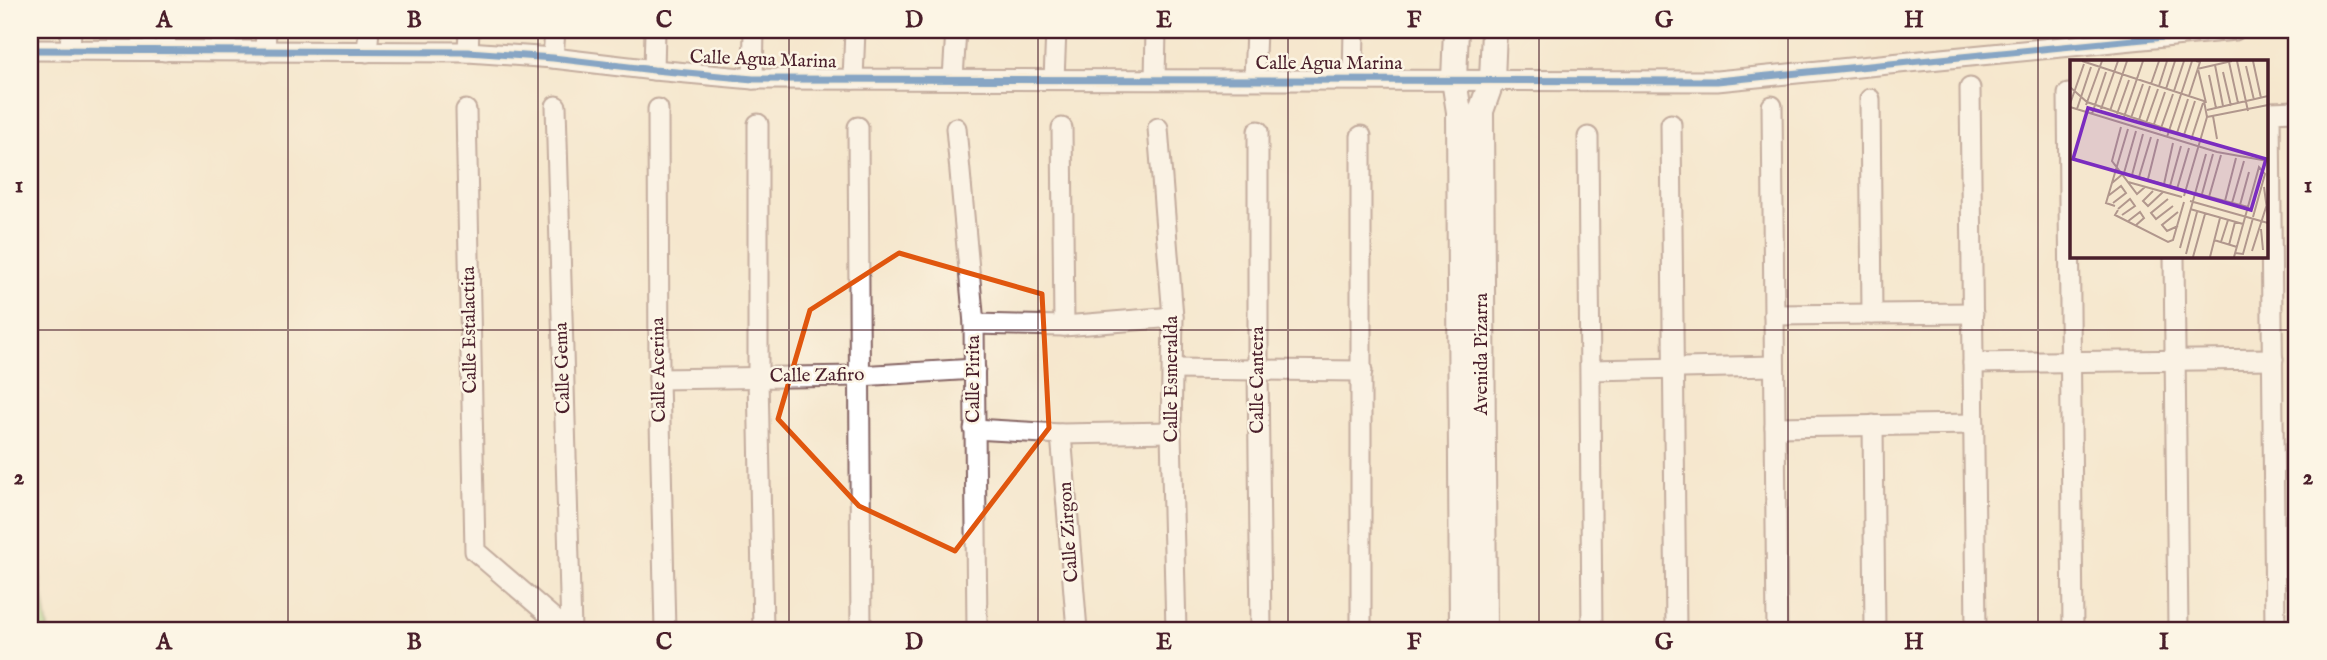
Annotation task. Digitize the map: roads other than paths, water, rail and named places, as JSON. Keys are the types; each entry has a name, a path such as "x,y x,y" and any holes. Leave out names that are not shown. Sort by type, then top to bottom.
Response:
{"street":[{"path":"70,50 71,30"},
{"path":"165,51 166,30"},
{"path":"265,52 266,30"},
{"path":"367,52 369,30"},
{"path":"468,52 469,30"},
{"path":"553,58 555,30"},
{"path":"654,70 655,30"},
{"path":"752,79 754,30"},
{"path":"853,79 855,30"},
{"path":"953,78 956,30"},
{"path":"1054,79 1056,30"},
{"path":"1155,79 1156,30"},
{"name":"Calle Agua Marina","path":"1254,79 1256,30"},
{"path":"1353,79 1354,30"},
{"name":"Avenida Pizarra","path":"1456,30 1454,80 1470,111 1472,523 1484,630"},
{"name":"Avenida Pizarra","path":"1470,111 1492,80 1494,30"},
{"name":"Calle Agua Marina","path":"30,50 468,52 752,79 1717,81 2235,30"},
{"path":"1970,88 1976,630"},
{"path":"2068,94 2073,630"},
{"path":"1870,99 1872,314"},
{"name":"Calle Gema","path":"556,106 569,630"},
{"path":"1772,106 1777,630"},
{"name":"Calle Acerina","path":"658,109 659,379 665,630"},
{"name":"Calle Estalactita","path":"466,110 475,551"},
{"path":"2275,630 2270,112 2297,111"},
{"path":"758,124 758,377 763,630"},
{"path":"1671,124 1676,630"},
{"path":"858,127 861,630"},
{"name":"Calle Pirita","path":"956,128 974,324 977,630"},
{"path":"1062,128 1064,326"},
{"name":"Calle Esmeralda","path":"1158,128 1173,317 1171,432 1176,630"},
{"name":"Calle Cantera","path":"1258,131 1261,630"},
{"path":"1361,136 1361,630"},
{"path":"1588,137 1592,630"},
{"path":"2174,257 2178,630"},
{"path":"1774,315 1973,313"},
{"path":"974,324 1064,326 1173,317"},
{"path":"1973,363 2273,359"},
{"path":"1591,370 1774,366"},
{"name":"Calle Zafiro","path":"659,379 859,376 975,369"},
{"path":"1173,369 1362,371"},
{"path":"1775,427 1974,424"},
{"path":"1873,425 1875,630"},
{"path":"974,429 1061,434 1171,432"},
{"name":"Calle Zirgon","path":"1061,434 1077,630"},
{"name":"Avenida Pizarra","path":"1462,630 1472,523"},
{"name":"Calle Gema","path":"475,551 569,630"}]}
